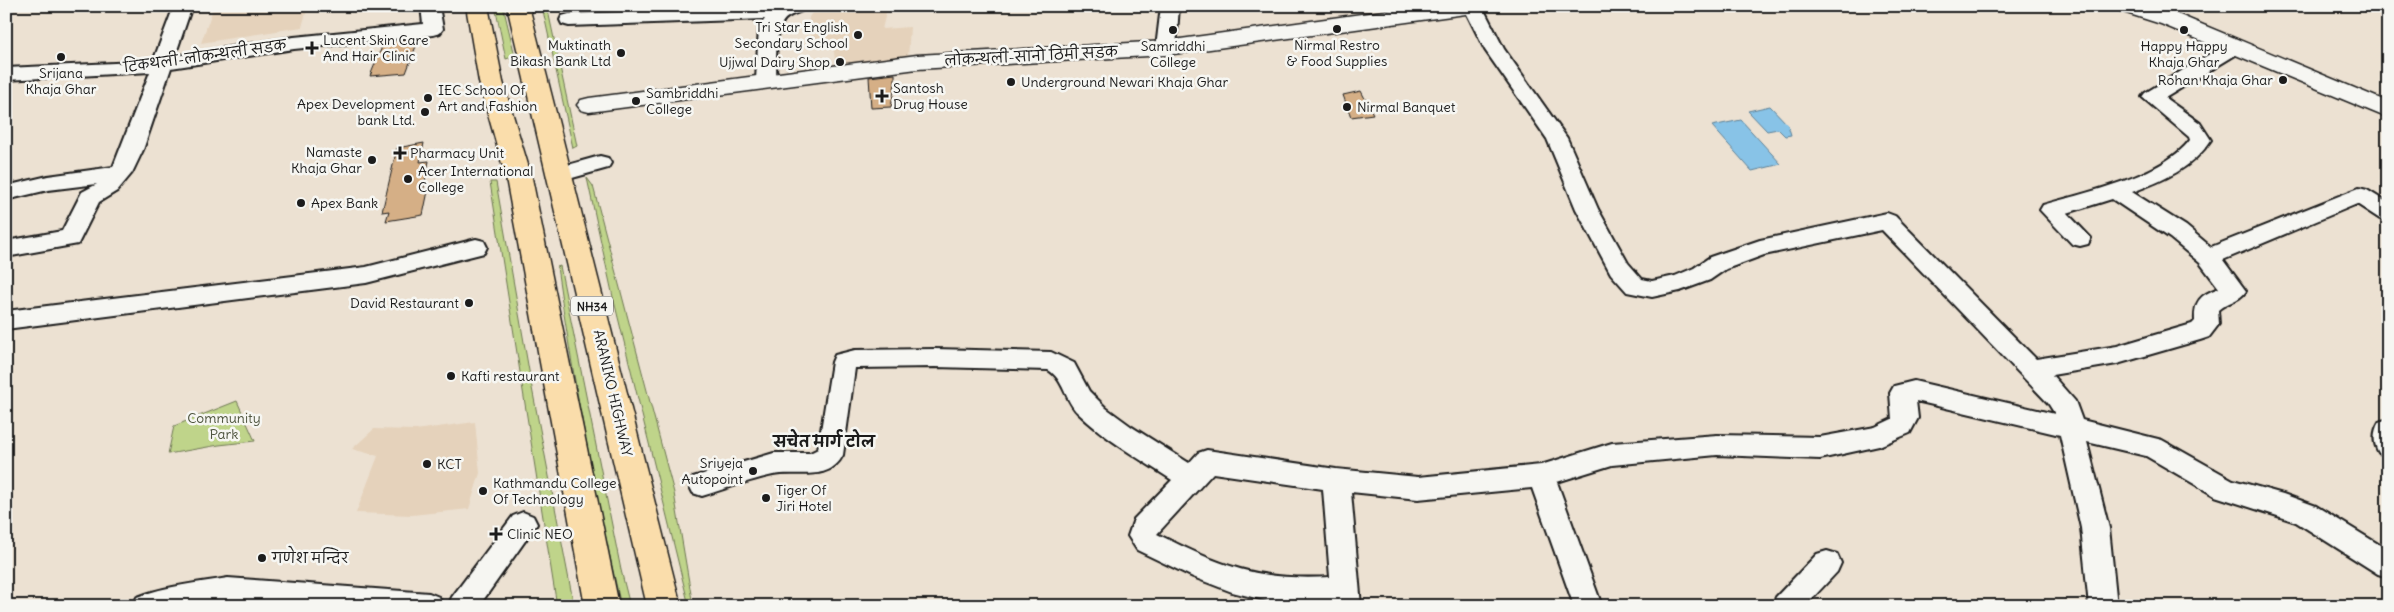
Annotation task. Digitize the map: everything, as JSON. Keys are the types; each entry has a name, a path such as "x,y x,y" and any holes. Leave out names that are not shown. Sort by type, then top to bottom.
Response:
{"highway":[{"path":"477,6 491,82 520,178 602,606"},
{"name":"ARANIKO HIGHWAY","path":"518,6 558,175 579,250 664,606"},
{"path":"520,178 558,175"}],"main road":[{"name":"लोकन्थली-सानो ठिमी सडक","path":"589,105 766,80 917,62 1166,48 1307,27 1472,6"},
{"path":"2128,6 2169,18 2388,111"}],"street":[{"path":"6,249 70,238 90,197 109,186 121,172 132,150 183,6"},
{"name":"टिकथली-लोकन्थली सडक","path":"6,74 136,68 294,43 432,29 430,6"},
{"path":"569,20 780,13 799,6"},
{"path":"1166,48 1170,6"},
{"path":"1472,6 1496,50 1557,138 1587,209 1619,268 1634,286 1652,289 1680,283 1702,274 1718,263 1760,248 1888,221 2057,396 2066,408 2095,528 2103,606"},
{"path":"766,80 769,27 780,13"},
{"path":"2080,238 2051,210 2154,176 2197,148 2201,140 2197,130 2166,110 2152,97 2234,47"},
{"path":"558,175 600,163"},
{"path":"6,193 48,183 121,172"},
{"path":"2030,369 2117,355 2200,331 2207,324 2206,306 2216,298 2234,291 2208,258 2178,232 2115,190"},
{"path":"2208,258 2359,195 2388,214"},
{"path":"6,320 366,275 476,247"},
{"path":"702,485 774,464 814,464 830,454 844,362 855,359 1051,361 1063,366 1071,376 1084,404 1118,431 1190,478"},
{"path":"1336,480 1345,597 1262,588 1191,564 1147,542 1142,536 1144,527 1207,461 1336,480 1418,488 1541,476 1612,454 1717,445 1820,448 1879,436 1901,426 1905,418 1903,393 1914,391 2153,446 2224,488 2283,505 2306,514 2388,565"},
{"path":"2388,429 2388,446"},
{"path":"1541,476 1588,606"},
{"path":"462,606 523,524"},
{"path":"1786,606 1827,563"},
{"path":"147,606 172,599 228,591 428,606"}],"shaded area":[{"path":"214,6 308,6 302,27 201,43"},
{"path":"577,6 728,6 727,11 581,16"},
{"name":"Tri Star English Secondary School","path":"817,6 865,6 865,9 887,9 882,29 910,27 908,58 836,64 832,42 806,46 809,17"},
{"name":"KCT","path":"475,422 480,473 469,509 412,515 356,513 378,456 352,449 374,429 415,430"}],"green space":[{"path":"495,6 503,6 515,56 506,59"},
{"path":"542,6 547,6 577,146 573,148"},
{"path":"587,178 593,186 674,493 693,606 689,606 613,297"},
{"path":"490,182 496,182 532,388 574,606 558,606 556,600"},
{"path":"560,266 621,570 630,606 621,606 602,521 577,395 563,310 557,267"},
{"name":"Community Park","path":"237,401 255,441 168,454 174,426"}],"water":[{"path":"1770,106 1788,125 1791,135 1785,136 1778,129 1767,131 1748,111"},
{"path":"1741,120 1781,164 1752,171 1712,126"}],"building":[{"path":"419,38 406,73 370,76 384,42"},
{"name":"Santosh Drug House","path":"895,74 891,107 871,108 869,77"},
{"path":"1361,91 1373,114 1351,117 1343,95"},
{"name":"Acer International College","path":"424,143 420,162 429,161 423,192 428,191 423,215 386,221 389,211 382,212 397,148"}],"place":[{"name":"Nirmal Restro & Food Supplies","path":"1337,29"},
{"name":"Samriddhi College","path":"1173,30"},
{"name":"Happy Happy Khaja Ghar","path":"2184,30"},
{"name":"Tri Star English Secondary School","path":"858,35"},
{"name":"Lucent Skin Care And Hair Clinic","path":"312,48"},
{"name":"Muktinath Bikash Bank Ltd","path":"621,53"},
{"name":"Srijana Khaja Ghar","path":"61,57"},
{"name":"Ujjwal Dairy Shop","path":"840,62"},
{"name":"Rohan Khaja Ghar","path":"2283,80"},
{"name":"Underground Newari Khaja Ghar","path":"1011,82"},
{"name":"Santosh Drug House","path":"882,96"},
{"name":"IEC School Of Art and Fashion","path":"428,98"},
{"name":"Sambriddhi College","path":"636,101"},
{"name":"Nirmal Banquet","path":"1347,107"},
{"name":"Apex Development bank Ltd.","path":"425,112"},
{"name":"Pharmacy Unit","path":"400,153"},
{"name":"Namaste Khaja Ghar","path":"372,160"},
{"name":"Acer International College","path":"408,179"},
{"name":"Apex Bank","path":"301,203"},
{"name":"David Restaurant","path":"469,303"},
{"name":"Kafti restaurant","path":"451,376"},
{"name":"KCT","path":"427,464"},
{"name":"Sriyeja Autopoint","path":"753,471"},
{"name":"Kathmandu College Of Technology","path":"483,491"},
{"name":"Tiger Of Jiri Hotel","path":"766,498"},
{"name":"Clinic NEO","path":"496,534"},
{"name":"गणेश मन्दिर","path":"262,558"}],"district":[{"name":"सचेत मार्ग टोल","path":"824,441"}]}
